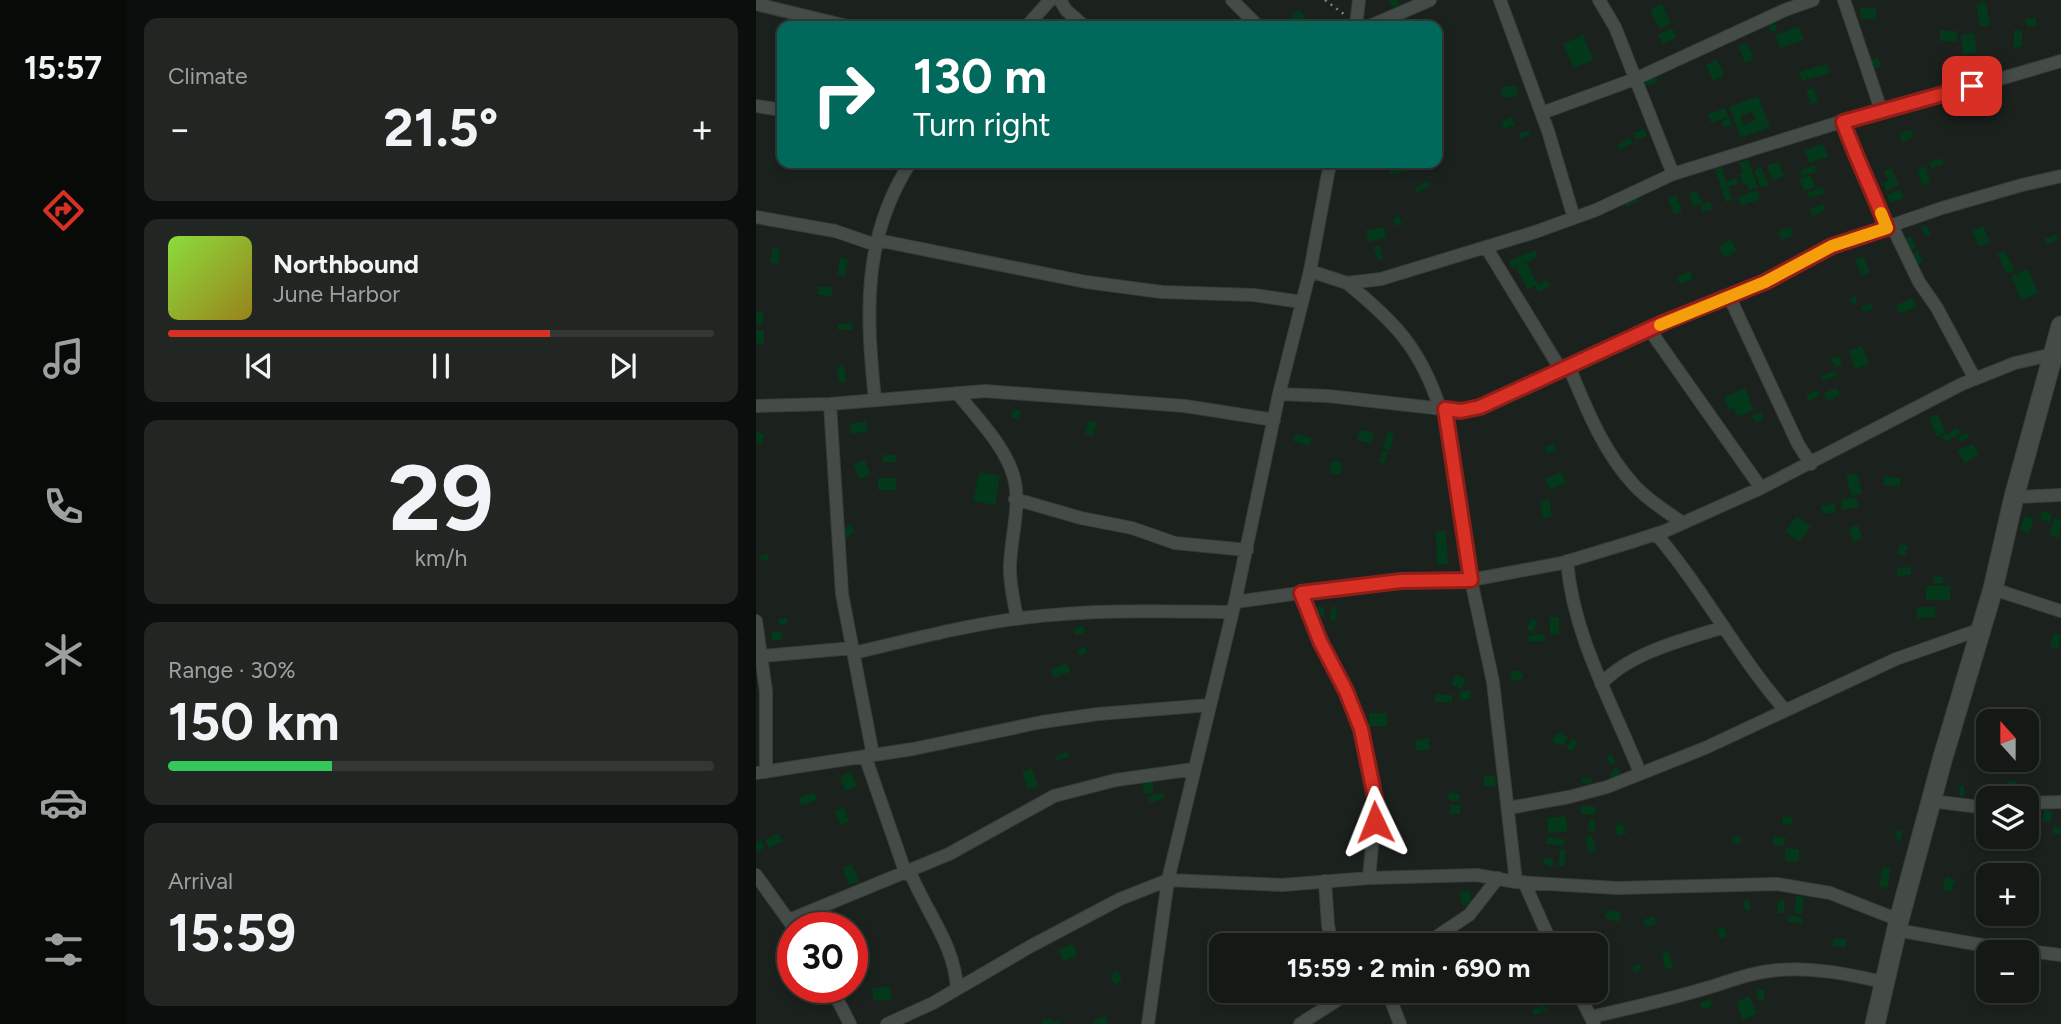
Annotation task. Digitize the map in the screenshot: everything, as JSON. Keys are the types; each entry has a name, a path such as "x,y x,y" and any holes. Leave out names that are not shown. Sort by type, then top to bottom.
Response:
{"street":[{"path":"1031,21 1050,0"},
{"path":"1060,0 1078,21"},
{"path":"1232,0 1253,21"},
{"path":"1359,0 1361,21"},
{"path":"1372,21 1430,0"},
{"path":"1500,0 1560,165 1574,218"},
{"path":"1599,0 1615,27 1673,174"},
{"path":"1542,113 1636,79 1785,10 1813,0"},
{"path":"1844,0 1881,110"},
{"path":"756,4 803,20"},
{"path":"1348,283 1381,279 1574,218 1673,174 1881,110 2061,61"},
{"path":"756,106 777,108"},
{"path":"1843,122 1857,161 1890,227 1975,379"},
{"path":"875,400 869,306 876,243 895,186 907,168"},
{"path":"1148,1024 1168,880 1247,550 1279,394 1310,271 1329,168"},
{"path":"1279,394 1328,396 1461,411 1480,407 1649,329 1765,282 1832,246 1942,208 2061,176"},
{"path":"756,217 835,231 876,243 1086,282 1162,292 1254,295 1302,302"},
{"path":"1486,247 1565,369 1600,436 1635,486 1683,523"},
{"path":"1310,271 1348,283 1394,323 1417,353 1443,408 1471,580 1493,682 1520,882 1546,933"},
{"path":"1729,296 1798,444 1811,464"},
{"path":"1875,1024 1931,801 1993,589 2014,497 2057,353 2061,326"},
{"path":"1649,329 1762,488"},
{"path":"760,658 853,651 1017,619 1233,607 1301,593 1401,581 1471,580 1567,561 1683,523 1811,464 1975,379 2015,363 2057,353"},
{"path":"756,406 830,404 985,391 1185,406 1274,420"},
{"path":"957,393 1009,464 1014,479 1016,499 1010,568 1017,619"},
{"path":"830,404 842,594 869,756 908,873 950,949 957,975 957,989"},
{"path":"2014,497 2061,495"},
{"path":"1016,499 1081,518 1132,528 1175,543 1247,550"},
{"path":"1656,534 1681,563 1759,680 1785,710"},
{"path":"1567,561 1569,590 1601,684 1640,773"},
{"path":"1993,589 2061,611"},
{"path":"1301,593 1320,641 1346,691 1361,729 1369,760 1376,803 1369,878"},
{"path":"756,621 766,691 761,772 913,750 1042,722 1098,714 1210,705"},
{"path":"1601,684 1611,673 1634,660 1724,626"},
{"path":"1509,808 1607,787 1704,748 1896,659 1981,629"},
{"path":"819,912 949,854 1055,796 1116,780 1194,769"},
{"path":"1931,801 1976,807"},
{"path":"2039,803 2061,802"},
{"path":"756,875 782,912"},
{"path":"887,1024 957,989 1121,899 1168,880 1282,885 1369,878 1477,875 1520,882 1617,888 1777,884 1830,893 1898,925 1987,946 2061,955"},
{"path":"1442,933 1469,915 1498,878"},
{"path":"1325,881 1330,933"},
{"path":"1584,1003 1593,1021 1711,987 1742,975 1777,970 1810,969 1884,982"},
{"path":"839,1003 850,1024"},
{"path":"1300,1024 1332,1003"},
{"path":"1392,1003 1400,1024"}],"path":[{"path":"1325,0 1355,21"}],"building":[{"path":"1389,0 1398,0 1400,5 1393,8"},
{"path":"1986,2 1990,25 1980,27 1976,4"},
{"path":"1662,4 1671,23 1659,29 1650,10"},
{"path":"1860,8 1876,8 1876,19 1860,19"},
{"path":"1299,10 1309,21 1285,21"},
{"path":"2036,17 2037,25 2027,27 2025,19"},
{"path":"1775,21 1777,30 1770,32 1768,23"},
{"path":"1799,26 1804,40 1780,48 1775,35"},
{"path":"1672,28 1677,37 1663,44 1658,35"},
{"path":"1940,30 1957,31 1957,42 1940,41"},
{"path":"2014,30 2022,30 2022,47 2014,48"},
{"path":"1974,33 1977,52 1963,54 1961,35"},
{"path":"1583,35 1594,60 1574,68 1563,44"},
{"path":"1747,43 1754,59 1745,63 1738,46"},
{"path":"1878,57 1881,67 1870,70 1867,61"},
{"path":"1717,59 1724,76 1713,81 1706,65"},
{"path":"1827,64 1830,73 1802,81 1799,72"},
{"path":"1655,74 1658,82 1646,86 1643,78"},
{"path":"1516,85 1518,96 1503,98 1501,87"},
{"path":"1814,88 1818,102 1811,104 1806,90"},
{"path":"1758,96 1770,127 1741,138 1729,107","holes":["1752,112 1755,120 1744,125 1740,116"]},
{"path":"1725,108 1728,117 1711,123 1708,114"},
{"path":"1512,117 1515,125 1504,129 1501,121"},
{"path":"1729,118 1732,125 1724,127 1722,121"},
{"path":"1644,129 1647,136 1636,140 1633,133"},
{"path":"1911,129 1914,137 1902,142 1899,134"},
{"path":"1529,130 1530,135 1520,139 1519,133"},
{"path":"1630,138 1633,143 1620,150 1617,145"},
{"path":"1823,144 1828,157 1809,163 1805,150"},
{"path":"1941,158 1944,164 1931,169 1929,162"},
{"path":"1748,160 1758,187 1749,190 1739,174 1743,173 1739,163"},
{"path":"1779,162 1784,176 1772,180 1767,165"},
{"path":"1815,165 1816,172 1802,176 1800,170"},
{"path":"1926,166 1930,183 1922,185 1917,169"},
{"path":"1722,167 1726,182 1737,178 1738,184 1728,187 1733,199 1726,202 1715,169"},
{"path":"1761,167 1769,185 1761,188 1754,170"},
{"path":"1389,168 1415,168 1415,169 1391,175"},
{"path":"1892,168 1899,185 1886,191 1883,183 1888,181 1884,171"},
{"path":"1811,175 1815,187 1804,191 1799,179"},
{"path":"1428,181 1430,186 1417,193 1415,188"},
{"path":"1823,187 1825,193 1809,198 1807,193"},
{"path":"1697,190 1702,203 1693,206 1689,193"},
{"path":"1757,190 1760,199 1741,206 1738,197"},
{"path":"1901,190 1904,198 1889,203 1887,194"},
{"path":"1635,194 1638,202 1626,207 1623,199"},
{"path":"1676,195 1682,211 1674,215 1668,198"},
{"path":"1711,202 1712,209 1702,212 1700,205"},
{"path":"1823,204 1826,210 1813,216 1810,209"},
{"path":"1399,216 1402,224 1395,226 1393,218"},
{"path":"1926,225 1931,235 1926,237 1921,228"},
{"path":"1983,226 1990,242 1979,247 1972,231"},
{"path":"1384,227 1386,238 1368,242 1366,230"},
{"path":"1791,227 1794,235 1781,240 1778,232"},
{"path":"2056,235 2058,240 2047,244 2044,239"},
{"path":"1911,236 1916,248 1909,252 1903,239"},
{"path":"1730,239 1737,250 1726,258 1718,248"},
{"path":"1380,245 1383,259 1377,260 1374,247"},
{"path":"772,248 780,249 778,264 770,263"},
{"path":"1535,250 1538,257 1512,268 1509,261"},
{"path":"1918,251 1923,262 1915,265 1911,254"},
{"path":"2005,251 2015,270 2007,274 1997,254"},
{"path":"1863,256 1870,273 1862,276 1855,260"},
{"path":"840,258 848,259 845,276 837,274"},
{"path":"1526,262 1538,285 1547,280 1550,286 1538,292 1535,286 1528,290 1516,268"},
{"path":"2028,269 2038,293 2021,300 2011,276"},
{"path":"1690,271 1693,279 1680,284 1676,277"},
{"path":"818,287 832,287 832,296 818,295"},
{"path":"1855,296 1858,302 1853,305 1850,298"},
{"path":"1913,298 1916,307 1899,314 1896,305"},
{"path":"1871,303 1873,309 1863,312 1861,307"},
{"path":"756,312 763,312 763,324 756,324"},
{"path":"852,323 853,330 838,330 838,324"},
{"path":"756,330 764,330 764,344 756,345"},
{"path":"1862,346 1869,364 1855,369 1849,351"},
{"path":"1839,356 1842,365 1835,368 1831,359"},
{"path":"844,366 847,382 839,383 836,367"},
{"path":"1835,371 1837,376 1823,381 1821,376"},
{"path":"1745,388 1754,410 1737,417 1734,408 1729,410 1724,397"},
{"path":"1836,388 1840,395 1827,401 1824,393"},
{"path":"1817,390 1820,395 1808,401 1806,395"},
{"path":"1013,409 1021,411 1018,419 1011,417"},
{"path":"1761,412 1764,419 1755,423 1752,416"},
{"path":"1938,414 1946,433 1937,437 1929,418"},
{"path":"1089,420 1097,423 1093,436 1085,434"},
{"path":"866,421 868,431 851,434 849,424"},
{"path":"1958,427 1961,433 1945,442 1942,437"},
{"path":"1360,430 1374,433 1372,444 1357,440"},
{"path":"1388,431 1394,433 1390,450 1383,448"},
{"path":"756,432 764,434 762,444 756,443"},
{"path":"1967,432 1970,437 1961,442 1958,437"},
{"path":"1295,433 1312,438 1309,446 1293,441"},
{"path":"1554,444 1556,450 1547,454 1545,447"},
{"path":"1973,444 1979,454 1965,464 1957,450"},
{"path":"1383,450 1387,452 1384,464 1379,462"},
{"path":"883,455 896,455 896,462 883,462"},
{"path":"865,460 870,475 859,479 854,464"},
{"path":"1331,461 1342,462 1341,475 1330,473"},
{"path":"979,472 1000,476 995,505 973,501"},
{"path":"1561,472 1566,483 1550,490 1545,479"},
{"path":"1857,473 1862,493 1851,496 1846,475"},
{"path":"1884,476 1901,478 1900,487 1883,485"},
{"path":"878,478 896,478 896,490 878,490"},
{"path":"1857,497 1859,507 1842,510 1841,500"},
{"path":"1549,499 1552,516 1543,518 1540,501"},
{"path":"1835,503 1836,512 1823,514 1821,506"},
{"path":"2042,511 2052,514 2050,522 2039,519"},
{"path":"2025,515 2034,519 2029,533 2020,530"},
{"path":"1797,516 1811,527 1799,542 1785,531"},
{"path":"2054,518 2061,520 2059,538 2049,535"},
{"path":"850,524 855,531 846,538 840,531"},
{"path":"1858,525 1862,539 1853,542 1849,528"},
{"path":"1436,531 1446,531 1448,564 1437,565"},
{"path":"1900,544 1908,546 1905,556 1898,554"},
{"path":"768,554 769,560 761,561 760,555"},
{"path":"1911,567 1911,575 1897,576 1897,568"},
{"path":"1943,576 1944,583 1934,584 1933,577"},
{"path":"1926,586 1950,586 1950,600 1926,600"},
{"path":"1332,606 1337,607 1335,621 1330,620"},
{"path":"1314,607 1324,607 1324,617 1314,617"},
{"path":"1917,607 1935,607 1936,617 1917,618"},
{"path":"1550,617 1559,617 1559,634 1550,634"},
{"path":"787,618 788,623 779,625 778,619"},
{"path":"1530,619 1537,620 1534,632 1527,630"},
{"path":"1083,625 1086,632 1076,636 1073,629"},
{"path":"781,631 783,639 772,641 771,632"},
{"path":"2054,633 2061,635 2058,649 2050,647"},
{"path":"1544,634 1545,641 1529,642 1528,636"},
{"path":"1084,646 1088,652 1080,656 1077,650"},
{"path":"1067,663 1070,672 1053,678 1050,669"},
{"path":"1521,670 1523,678 1512,681 1510,672"},
{"path":"1455,675 1466,678 1462,689 1452,685"},
{"path":"1470,690 1471,699 1460,700 1459,691"},
{"path":"1435,694 1453,695 1452,703 1435,702"},
{"path":"1369,713 1387,713 1387,726 1369,726"},
{"path":"1556,732 1568,737 1564,746 1552,742"},
{"path":"1429,738 1430,749 1416,751 1415,740"},
{"path":"1571,739 1577,741 1573,751 1567,749"},
{"path":"1068,751 1069,756 1056,761 1055,757"},
{"path":"1611,754 1616,763 1611,766 1606,757"},
{"path":"1615,767 1621,771 1616,781 1609,777"},
{"path":"1032,768 1038,786 1028,790 1022,772"},
{"path":"851,772 857,786 845,791 840,777"},
{"path":"1484,775 1496,776 1495,787 1484,786"},
{"path":"1582,777 1592,778 1591,784 1581,783"},
{"path":"1144,779 1153,779 1153,794 1143,793"},
{"path":"2008,781 2016,781 2016,786 2007,786"},
{"path":"1964,785 1965,796 1960,796 1959,786"},
{"path":"814,792 817,800 801,806 798,798"},
{"path":"1163,792 1165,798 1150,803 1148,797"},
{"path":"1449,792 1460,794 1459,802 1448,800"},
{"path":"1450,805 1460,805 1460,814 1450,814"},
{"path":"1582,805 1596,807 1595,815 1581,814"},
{"path":"844,807 849,822 840,825 835,811"},
{"path":"2045,809 2053,812 2050,823 2042,821"},
{"path":"1566,816 1567,832 1548,833 1547,818"},
{"path":"1783,816 1793,817 1792,825 1782,824"},
{"path":"1589,820 1595,820 1594,831 1588,831"},
{"path":"1623,823 1626,834 1618,836 1615,826"},
{"path":"2054,826 2061,828 2061,835 2052,833"},
{"path":"1897,830 1903,831 1901,840 1895,839"},
{"path":"778,833 783,841 769,848 765,840"},
{"path":"1592,835 1596,851 1588,852 1585,837"},
{"path":"1774,836 1786,838 1784,846 1772,845"},
{"path":"1547,837 1565,839 1564,846 1546,844"},
{"path":"1732,837 1741,837 1741,843 1731,843"},
{"path":"761,840 764,848 756,852 756,842"},
{"path":"1785,848 1799,849 1799,861 1785,861"},
{"path":"1560,850 1566,850 1564,866 1558,866"},
{"path":"1545,857 1554,860 1552,867 1543,863"},
{"path":"852,864 859,882 849,885 843,868"},
{"path":"1882,867 1890,868 1888,888 1879,887"},
{"path":"1946,877 1955,879 1951,892 1942,890"},
{"path":"1469,890 1472,902 1463,906 1459,893"},
{"path":"1796,896 1804,897 1802,914 1794,913"},
{"path":"1748,899 1752,909 1746,911 1742,901"},
{"path":"1784,900 1784,913 1778,913 1777,901"},
{"path":"1607,910 1621,913 1619,922 1605,918"},
{"path":"1789,915 1802,917 1802,923 1788,922"},
{"path":"1654,916 1656,924 1646,927 1643,920"},
{"path":"1724,927 1727,936 1720,938 1717,929"},
{"path":"1833,938 1846,939 1846,947 1832,946"},
{"path":"1073,944 1077,956 1063,961 1058,949"},
{"path":"1669,952 1673,968 1665,969 1662,953"},
{"path":"1640,964 1642,970 1634,973 1632,967"},
{"path":"1118,971 1122,981 1114,985 1110,975"},
{"path":"890,986 892,999 874,1001 872,989"},
{"path":"1757,989 1765,990 1763,1001 1756,999"},
{"path":"1749,996 1757,1014 1743,1020 1736,1002"},
{"path":"1710,999 1713,1006 1703,1010 1700,1003"},
{"path":"1545,1005 1547,1010 1534,1015 1532,1009"},
{"path":"1106,1016 1108,1024 1094,1024 1093,1020"},
{"path":"1052,1019 1052,1022 1059,1021 1060,1024 1042,1024 1042,1021"}],"slow traffic":[{"path":"1660,325 1765,282 1832,246 1887,228 1881,213"}],"route":[{"path":"1375,822 1376,803 1361,729 1301,593 1401,581 1471,580 1445,409 1461,411 1480,407 1665,322 1765,282 1832,246 1887,228 1843,122 1972,86"}]}
